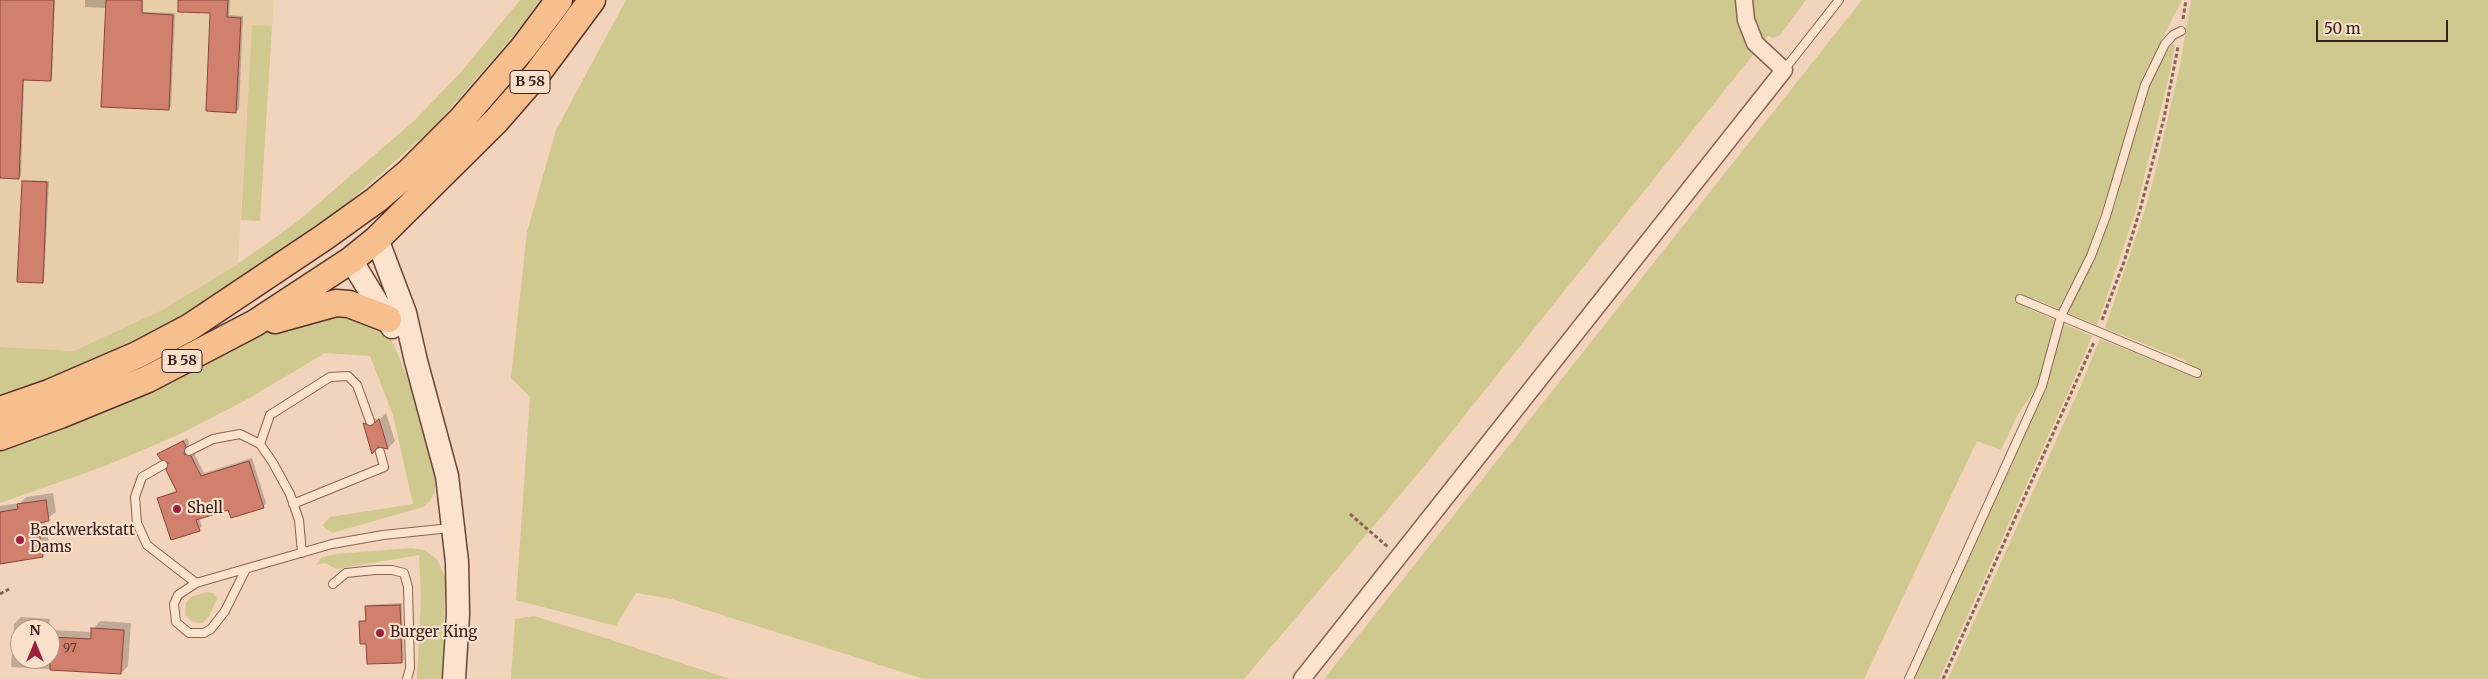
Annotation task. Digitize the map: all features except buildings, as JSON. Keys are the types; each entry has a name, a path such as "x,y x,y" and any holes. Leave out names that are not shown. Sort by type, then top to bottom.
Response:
{"main road":[{"name":"B 58","path":"0,410 49,393 138,355 190,327 376,200 409,172 461,120 524,47 559,0"},
{"name":"B 58","path":"0,437 148,379 255,323 360,245 496,121 537,74 592,0"},
{"name":"B 58","path":"360,245 376,200"},
{"name":"B 58","path":"323,238 360,245"},
{"path":"255,323 285,319 336,303 349,304 388,319"}],"street":[{"path":"1302,679 1784,70 1755,43 1746,20 1744,0"},
{"path":"360,245 388,319 416,361"},
{"path":"360,245 405,313 445,466 454,528 458,614 454,679"}],"lane":[{"path":"1784,70 1839,0"},
{"path":"1909,679 2042,386 2061,316 2092,256 2145,85 2165,44 2173,35 2181,32"},
{"path":"2020,299 2197,372"},
{"path":"260,444 270,415 330,377 348,376 357,385 370,421"},
{"path":"189,451 213,439 240,434 260,444 273,463 293,504 299,520 302,553"},
{"path":"293,504 384,467 380,452"},
{"path":"163,465 142,477 135,496 137,523 147,545 196,583"},
{"path":"246,569 218,621 204,633 196,634 182,628 176,622 174,604 178,595 196,583 302,553 357,539 454,528"},
{"path":"333,584 346,573 392,570 404,573 408,587 410,641 410,668 407,679"}],"path":[{"path":"1943,679 2098,331 2124,262 2164,118 2186,0"},
{"path":"1350,514 1400,557"},
{"path":"0,594 9,589"}],"shaded area":[{"path":"0,0 274,0 272,26 252,25 238,264 162,310 74,351 0,347"},
{"path":"520,0 542,0 527,20 434,127 337,212 297,242 195,310 49,381 0,398 0,347 74,351 162,310 238,264 298,221 415,120 461,72"},
{"path":"626,0 1806,0 1780,35 1773,38 1768,36 1421,470 1244,679 924,679 672,599 636,593 616,626 516,600 530,397 511,378 527,232 556,130"},
{"path":"1862,0 2182,0 2142,78 2116,170 2087,254 2058,309 2033,298 2029,309 2055,320 2039,383 2017,416 2001,450 1977,441 1864,679 1324,679"},
{"path":"2191,0 2488,0 2488,679 1948,679 2078,392 2100,339 2182,372 2187,361 2105,328 2144,213 2154,177 2180,66"},
{"path":"252,25 272,26 260,221 241,220"},
{"path":"2172,43 2175,45 2170,72 2136,210 2097,325 2067,313 2096,257 2116,202 2148,87"},
{"path":"327,312 364,318 388,335 394,345 415,396 435,470 435,492 429,502 423,507 332,533 322,525 330,517 413,504 393,415 370,356 325,353 246,400 178,435 105,466 0,503 0,447 260,331"},
{"path":"2063,324 2092,336 2078,370 1939,679 1913,679 2045,389"},
{"path":"411,548 424,550 437,559 445,577 443,679 417,679 421,598 419,555 336,569 325,563 316,565 322,557 336,554"},
{"path":"207,592 213,593 217,598 210,615 202,623 193,622 185,615 186,603 191,597"},
{"path":"534,616 730,679 511,679 515,619"}],"place":[{"name":"Shell","path":"177,509"},
{"name":"Backwerkstatt Dams","path":"20,540"},
{"name":"Burger King","path":"380,633"}]}
